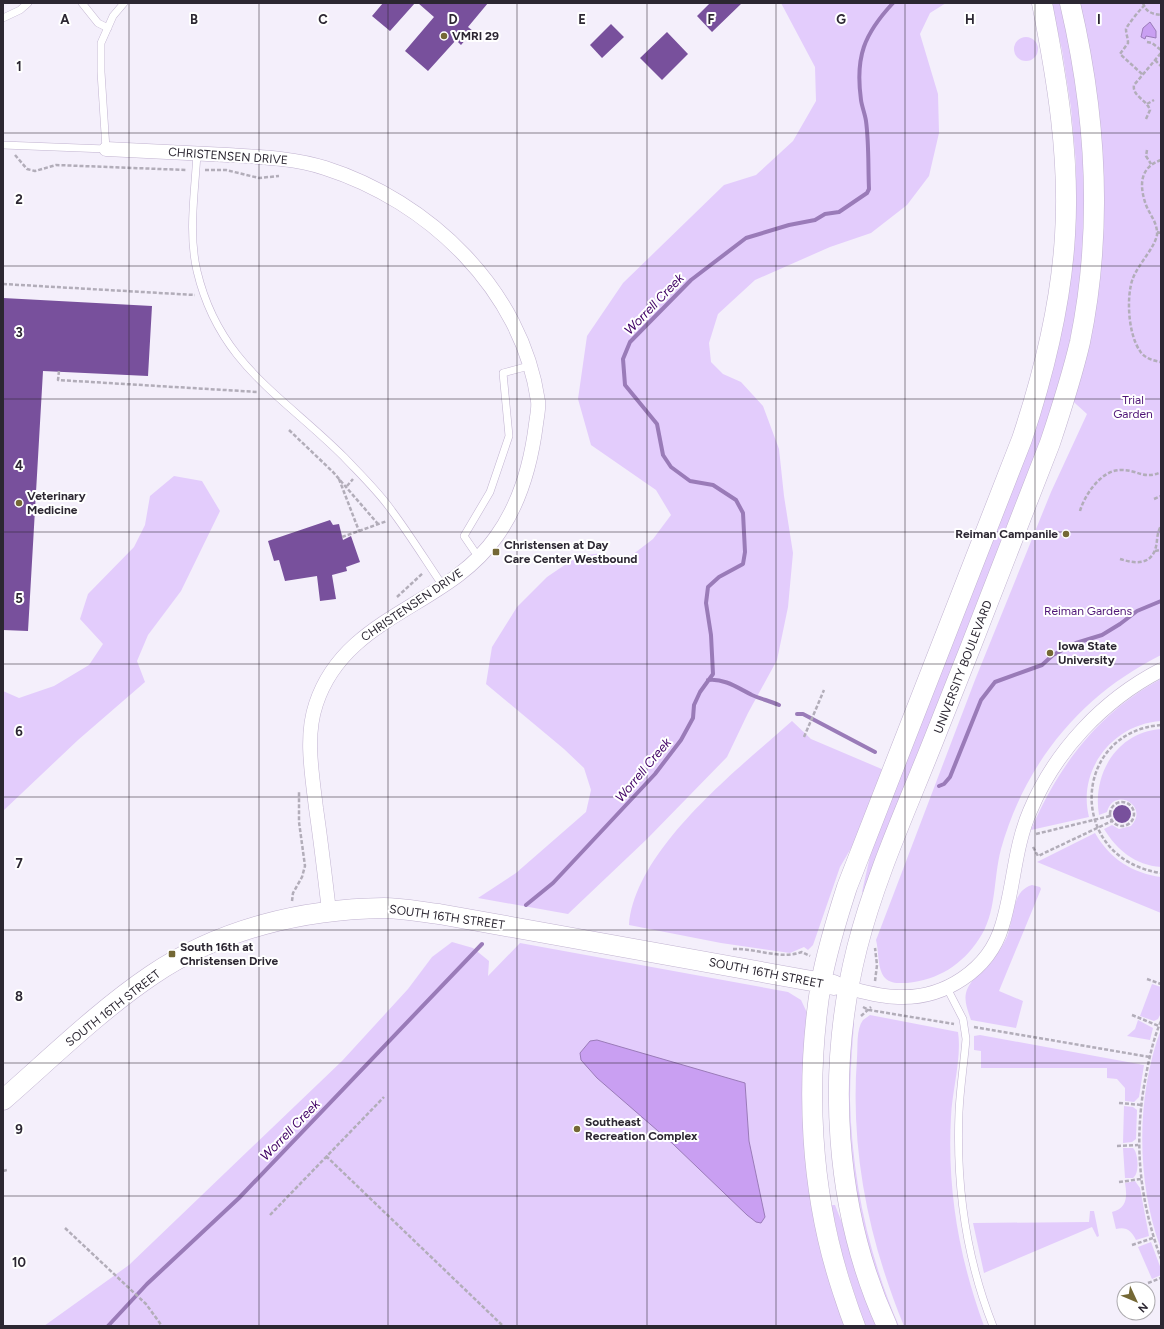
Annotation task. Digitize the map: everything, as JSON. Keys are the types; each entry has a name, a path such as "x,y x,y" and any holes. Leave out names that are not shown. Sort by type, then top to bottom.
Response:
{"main road":[{"path":"855,1326 831,1255 813,1148 815,1041 822,983 832,936 847,887 1022,440 1040,386 1052,335 1061,278 1065,234 1066,194 1060,104 1042,3"},
{"name":"UNIVERSITY BOULEVARD","path":"887,1326 858,1247 847,1194 840,1135 839,1077 848,988 873,894 1050,443 1066,395 1080,342 1093,237 1094,189 1088,96 1079,43 1070,3"},
{"name":"SOUTH 16TH STREET","path":"3,1100 108,1009 152,975 197,949 245,929 288,918 329,912 386,908 439,914 848,988"}],"street":[{"name":"CHRISTENSEN DRIVE","path":"106,149 276,157 323,167 361,181 395,198 426,220 452,242 478,269 520,337 529,366 538,403 533,443 525,477 515,507 496,538 479,558 443,586 405,608 354,644 327,678 316,704 311,736 312,767 329,912"},
{"path":"848,988 899,998 931,994 947,988 963,979 974,970 992,948 1005,916 1021,833 1037,794 1055,765 1075,737 1101,712 1135,686 1161,670"}],"lane":[{"path":"3,18 20,10 28,3"},
{"path":"82,3 98,23 108,28"},
{"path":"3,145 106,149 101,72 101,43 112,16 124,3"},
{"path":"196,153 194,240 197,270 205,296 217,326 232,350 251,373 343,457 392,510 443,586"},
{"path":"479,558 464,536 490,492 509,436 503,373 529,366"},
{"path":"947,988 965,1026 966,1039 959,1126 963,1206 968,1242 975,1273 993,1326"}],"path":[{"path":"1144,4 1145,9 1152,14 1161,15"},
{"path":"1142,74 1120,54 1128,43 1127,25 1134,20 1144,4"},
{"path":"1146,119 1150,110 1147,104 1133,90 1134,85 1161,52 1154,44 1147,42"},
{"path":"1155,60 1161,66"},
{"path":"1147,104 1154,100"},
{"path":"1147,150 1146,156 1151,164"},
{"path":"12,153 27,169 35,171 56,165 226,170 259,178 279,176"},
{"path":"1161,160 1146,168 1142,176 1145,202 1157,227 1157,237 1136,271 1128,296 1134,336 1140,352 1148,358 1161,362"},
{"path":"1157,232 1161,233"},
{"path":"3,284 205,296"},
{"path":"59,371 58,380 272,393"},
{"path":"289,430 338,477 378,524"},
{"path":"1080,511 1082,502 1089,491 1099,480 1110,473 1122,469 1144,476 1161,472"},
{"path":"338,477 358,531"},
{"path":"1154,499 1161,496"},
{"path":"342,537 391,519"},
{"path":"1155,551 1157,534 1161,526"},
{"path":"1120,559 1136,563 1143,562 1155,551 1161,550"},
{"path":"402,592 426,570"},
{"path":"804,737 824,690"},
{"path":"1161,725 1143,728 1127,735 1114,746 1103,759 1095,774 1092,791 1094,820 1097,828 1111,849 1122,859 1134,866 1161,872"},
{"path":"1120,803 1128,804 1133,810 1132,821 1126,826 1118,826 1112,821 1110,816 1113,806 1120,803"},
{"path":"1032,835 1110,816"},
{"path":"1032,840 1038,856 1112,821"},
{"path":"874,985 876,967"},
{"path":"1147,979 1161,984"},
{"path":"858,1021 869,1010 872,1002"},
{"path":"860,1005 869,1010 956,1024"},
{"path":"1132,1015 1159,1026"},
{"path":"1161,1021 1150,1057 1142,1105 1138,1145 1146,1212 1153,1238 1161,1259"},
{"path":"974,1027 1150,1057"},
{"path":"270,1214 384,1097"},
{"path":"1119,1103 1142,1105"},
{"path":"1117,1146 1138,1145"},
{"path":"326,1156 503,1326"},
{"path":"1119,1182 1141,1178"},
{"path":"65,1228 146,1304 162,1326"},
{"path":"1132,1245 1153,1238"}],"green space":[{"path":"781,3 946,3 930,13 920,34 938,94 939,133 929,176 907,205 871,233 830,247 755,280 718,314 709,343 711,362 723,374 741,382 763,406 779,449 784,496 793,553 788,607 777,660 748,713 727,757 647,839 568,914 478,898 516,873 586,812 591,790 584,768 564,749 486,684 492,647 517,607 547,577 578,556 603,553 623,562 653,539 671,515 656,490 591,445 578,399 587,336 623,283 724,185 756,175 793,141 816,101 815,67"},
{"path":"1051,3 1063,3 1078,75 1087,195 1079,296 1060,390 866,893 862,892 873,843 965,610 1075,231 1076,164 1071,108 1062,50"},
{"name":"Reiman Gardens","path":"1070,3 1161,3 1161,655 1132,671 1106,690 1082,711 1060,735 1041,760 1025,788 1011,818 998,860 994,896 989,918 985,929 972,948 957,964 939,975 929,979 907,983 895,983 887,980 882,974 879,965 876,940 975,680 1051,492 1087,414 1066,395 1093,237"},
{"path":"1026,37 1035,40 1038,49 1035,58 1026,61 1017,58 1014,49 1017,40"},
{"path":"174,476 202,481 220,511 181,591 148,635 137,661 145,682 78,740 3,811 3,691 19,698 54,686 89,665 103,644 80,619 88,594 134,547 145,525 150,496"},
{"path":"1161,679 1161,721 1144,724 1128,731 1114,740 1102,752 1088,783 1087,800 1089,817 1031,830 1054,784 1083,743 1100,724 1118,708 1139,692"},
{"path":"792,721 811,739 884,770 857,838 840,867 813,945 808,950 804,947 790,953 721,943 629,925 636,896 649,868 669,840 692,812 745,762"},
{"path":"1161,729 1161,867 1152,866 1135,860 1115,844 1104,829 1112,825 1119,829 1131,826 1136,819 1134,806 1123,800 1116,800 1111,804 1107,812 1099,815 1098,800 1104,771 1111,758 1120,747 1132,738 1145,732"},
{"path":"1095,833 1108,850 1123,863 1141,872 1161,877 1161,913 1037,862"},
{"path":"1032,885 1040,887 1041,889 999,991 1023,1001 1016,1028 971,1020 966,1000 968,988 974,979 993,960 1000,949 1007,937 1014,906 1020,893 1025,888"},
{"name":"Southeast Recreation Complex","path":"452,942 473,948 489,961 488,976 520,943 788,992 801,1000 809,1017 805,1073 849,1326 44,1326 129,1265 342,1061 408,989 432,957"},
{"path":"1152,984 1161,987 1161,1013 1158,1019 1154,1021 1140,1016"},
{"path":"853,1013 854,1024 850,1100 851,1129 858,1187 870,1244 888,1299 899,1326 895,1326 869,1252 852,1172 847,1100"},
{"path":"870,1015 958,1032 959,1052 951,1117 950,1144 953,1197 968,1275 984,1326 904,1326 892,1294 872,1228 865,1195 856,1127 858,1033 863,1020"},
{"path":"1138,1020 1153,1028 1150,1040 1127,1036 1135,1029"},
{"path":"1161,1029 1161,1249 1147,1196 1143,1168 1142,1139 1143,1110 1147,1082"},
{"path":"980,1035 1144,1065 1139,1097 1134,1102 1125,1101 1125,1088 1117,1079 1107,1078 1107,1068 981,1068 981,1051 974,1050 974,1036"},
{"path":"1124,1106 1133,1107 1137,1110 1136,1139 1132,1142 1123,1143"},
{"path":"1123,1148 1133,1148 1135,1150 1138,1163 1137,1172 1133,1178 1125,1178"},
{"path":"1135,1181 1140,1188 1149,1236 1136,1240 1133,1234 1128,1230 1123,1228 1116,1229 1112,1212 1124,1204 1126,1196 1125,1183"},
{"path":"831,1205 835,1205 852,1248 879,1326 866,1326 862,1318 842,1254"},
{"path":"1090,1211 1094,1211 1099,1236 1097,1237 1092,1227 984,1273 973,1223 1089,1222"},
{"path":"1151,1242 1161,1269 1161,1275 1152,1279 1138,1247"}],"shaded area":[{"path":"1150,22 1156,31 1156,38 1146,36 1145,39 1141,37 1143,28"},
{"path":"597,1040 745,1083 749,1141 765,1217 761,1223 756,1222 747,1215 673,1144 597,1078 581,1060 580,1053 590,1041"}],"building":[{"path":"383,3 415,3 390,31 372,16"},
{"name":"VMRI 29","path":"418,3 488,3 468,27 473,31 461,45 456,40 428,71 405,51 434,17"},
{"path":"710,3 742,3 712,32 697,16"},
{"path":"611,24 624,37 602,58 590,45"},
{"path":"667,32 688,54 662,80 640,58"},
{"name":"Veterinary Medicine","path":"3,298 152,306 148,376 43,371 28,631 3,630"},
{"path":"330,520 333,525 339,524 343,540 351,536 360,562 346,567 347,571 332,575 336,599 320,601 317,576 285,581 279,560 274,561 268,541"},
{"path":"1122,805 1128,808 1131,814 1128,820 1122,823 1116,820 1113,814 1116,808"}],"waterway":[{"name":"Worrell Creek","path":"526,905 553,883 655,774 681,740 693,718 694,705 700,692 713,674 711,635 706,603 708,587 719,577 743,564 745,552 743,513 736,500 713,485 690,481 671,467 663,455 657,424 625,385 623,359 630,342 691,280 746,238 789,225 815,220 825,214 839,212 867,193 869,189 868,146 866,121 861,103 859,71 864,47 869,36 875,25 893,3"},
{"path":"939,786 944,784 950,777 981,700 995,682 1042,665 1053,655 1076,643 1102,635 1137,611 1161,601"},
{"path":"708,680 725,682 752,695 779,705"},
{"path":"797,714 803,714 875,752"},
{"name":"Worrell Creek","path":"108,1326 147,1284 239,1198 482,944"}],"place":[{"name":"VMRI 29","path":"444,36"},
{"name":"Veterinary Medicine","path":"19,503"},
{"name":"Reiman Campanile","path":"1066,534"},
{"name":"Christensen at Day Care Center Westbound","path":"496,552"},
{"name":"Iowa State University","path":"1050,653"},
{"name":"South 16th at Christensen Drive","path":"172,954"},
{"name":"Southeast Recreation Complex","path":"577,1129"}],"park label":[{"name":"Trial Garden","path":"1133,407"}]}
